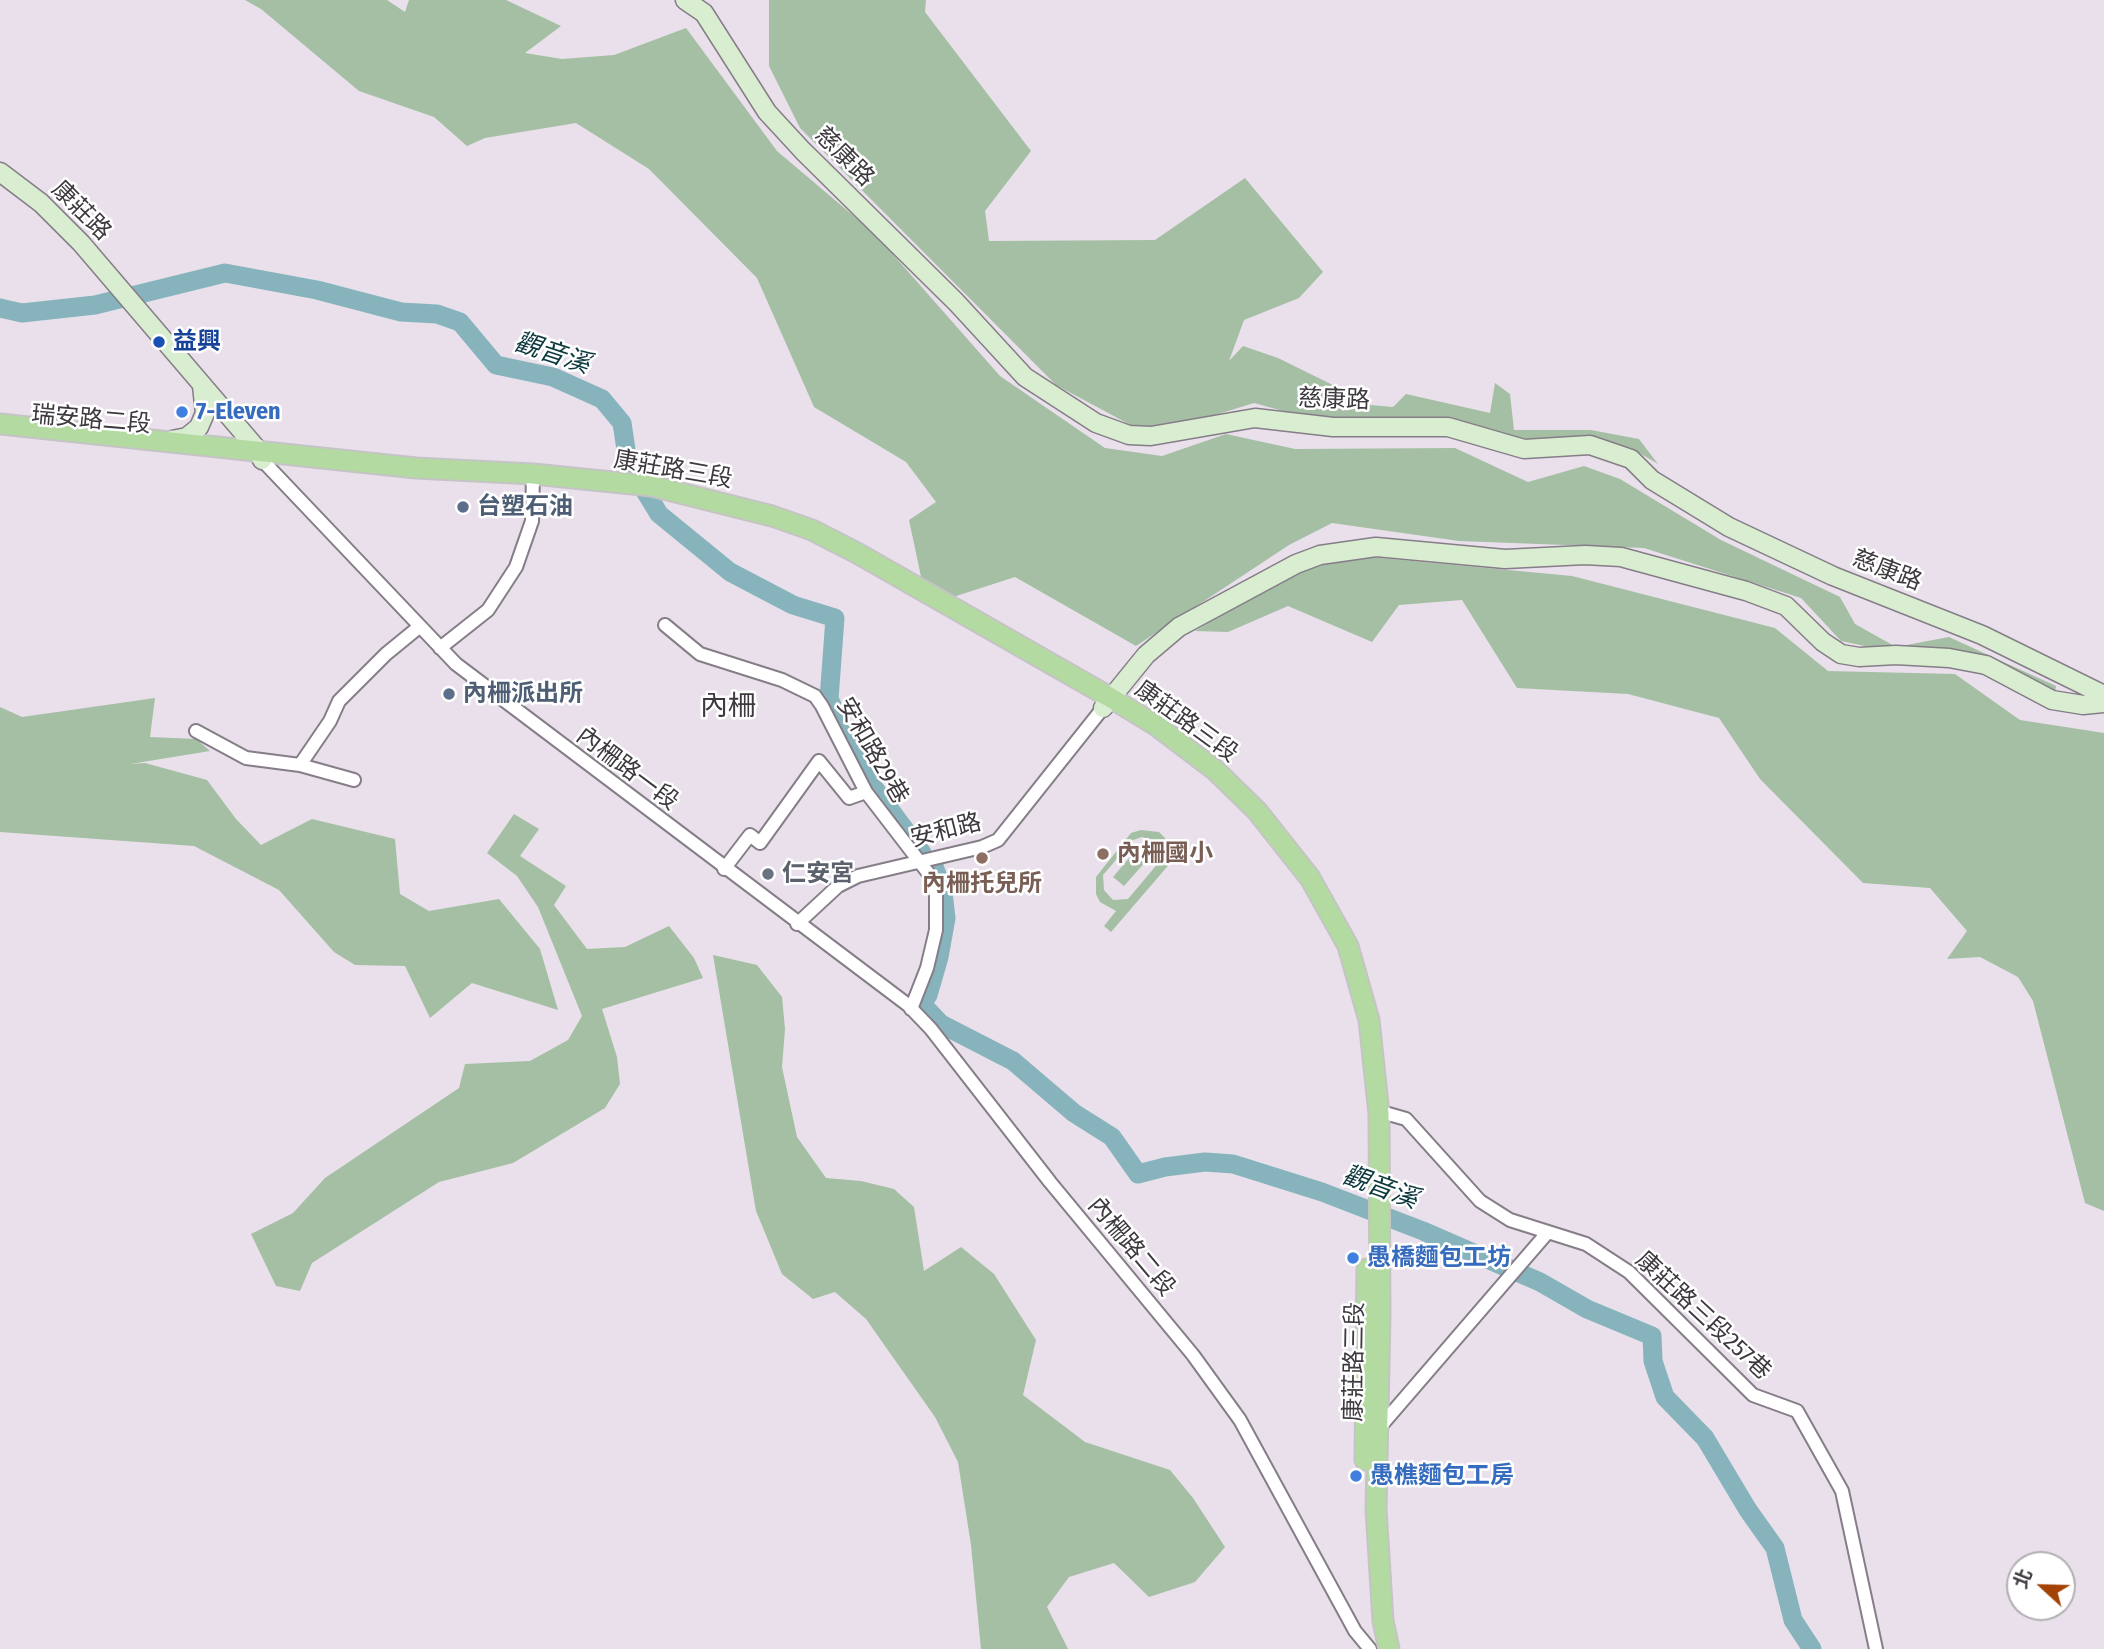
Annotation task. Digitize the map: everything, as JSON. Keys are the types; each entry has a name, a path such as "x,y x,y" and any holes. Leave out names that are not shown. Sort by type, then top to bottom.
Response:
{"main road":[{"name":"瑞安路二段","path":"0,425 172,440 260,455"},
{"name":"瑞安路二段","path":"0,436 260,455"},
{"name":"康莊路三段","path":"260,455 416,468 664,495 807,540 1107,703 1157,726 1215,770 1257,811 1310,878 1348,946 1368,1020 1378,1111 1377,1509 1380,1588 1389,1649"},
{"name":"康莊路三段","path":"1107,703 1180,756 1246,816 1269,842 1322,917 1348,982 1365,1060 1368,1109 1365,1443 1369,1585 1378,1649"}],"street":[{"name":"慈康路","path":"685,0 704,13 767,112 803,151 956,302 1025,377 1096,423 1129,435 1151,436 1255,418 1333,427 1448,427 1524,449 1590,445 1631,459 1652,480 1729,527 1833,576 1982,635 2104,695"},
{"name":"康莊路","path":"0,172 41,203 123,289 202,386"},
{"path":"172,440 187,437 199,427 205,413 202,386"},
{"path":"202,386 260,455"},
{"name":"內柵路一段","path":"260,455 440,648 516,712 797,925"},
{"path":"440,648 488,610 516,567 532,521 534,480"},
{"path":"1107,703 1146,655 1179,627 1296,564 1320,555 1376,547 1505,559 1585,555 1622,558 1746,591 1786,606 1823,642 1841,654 1859,657 1896,655 1949,658 1986,665 2052,700 2082,705 2104,703"},
{"name":"安和路29巷","path":"665,625 699,654 782,680 815,696 838,732 866,792 929,874 936,895 936,930 927,968 911,1009"},
{"path":"300,765 330,721 340,701 386,654 419,627"},
{"name":"安和路","path":"797,925 838,886 858,876 982,847 998,840 1107,703"},
{"path":"197,731 246,758 300,765 354,780"},
{"path":"724,869 750,835 760,843 819,761 849,798 866,792"},
{"name":"內柵路二段","path":"797,925 911,1009 931,1029 1051,1182 1193,1355 1240,1420 1355,1631 1370,1649"},
{"name":"康莊路三段257巷","path":"1378,1111 1406,1119 1480,1201 1510,1220 1587,1244 1629,1272 1753,1395 1797,1411 1842,1490 1877,1649"},
{"path":"1379,1428 1548,1233"}],"green space":[{"path":"245,0 387,0 405,12 409,0 506,0 561,26 525,53 562,59 614,55 686,28 777,151 875,234 1000,376 1105,448 1162,456 1226,434 1295,449 1455,448 1528,482 1584,466 1620,479 1721,540 1840,597 1855,624 1896,647 1949,637 2056,686 2055,694 2000,666 1898,653 1841,641 1801,598 1644,548 1459,541 1332,523 1289,545 1136,646 1015,577 950,598 923,586 909,520 936,502 906,462 814,407 757,278 649,169 576,123 485,138 467,146 434,117 359,91 261,9"},
{"path":"769,0 926,0 925,12 1031,151 985,211 989,241 1155,240 1245,178 1323,272 1299,298 1244,320 1229,361 1243,346 1278,358 1345,391 1347,403 1393,407 1406,394 1490,413 1495,383 1510,394 1514,430 1591,430 1639,439 1658,464 1631,448 1564,439 1528,447 1473,425 1327,423 1254,403 1179,426 1138,429 1056,385 800,128 769,66"},
{"path":"1348,555 1572,576 1775,628 1828,671 1955,674 2020,720 2104,733 2104,1211 2085,1203 2033,1001 2018,977 1980,957 1947,959 1967,931 1930,888 1863,883 1760,779 1719,718 1628,694 1517,688 1462,600 1399,605 1372,642 1288,606 1228,632 1195,631 1305,565"},
{"path":"155,698 150,737 196,739 210,751 130,764 145,763 207,780 236,819 261,845 312,819 395,839 400,894 429,911 499,899 540,949 558,1010 472,983 430,1018 405,966 355,965 334,952 279,890 194,846 0,832 0,707 22,717"},
{"path":"514,814 539,829 520,856 566,886 554,905 587,949 625,947 669,926 694,958 703,978 602,1009 617,1057 620,1084 605,1108 513,1163 439,1182 312,1263 300,1291 276,1286 251,1234 293,1213 325,1178 459,1088 465,1064 530,1061 568,1040 582,1016 538,907 517,876 487,853"},
{"path":"1141,830 1159,832 1165,838 1167,854 1178,840 1185,846 1111,932 1104,926 1116,911 1100,902 1096,894 1096,877 1131,833","holes":["1142,837 1159,842 1160,861 1128,899 1113,900 1104,890 1103,875 1133,840"]},
{"path":"1136,850 1147,860 1124,886 1113,877"},
{"path":"713,955 757,965 782,997 785,1029 782,1067 797,1137 826,1178 861,1181 894,1189 914,1207 924,1271 961,1247 994,1274 1036,1340 1023,1395 1085,1442 1170,1470 1193,1498 1225,1547 1195,1582 1149,1597 1114,1563 1069,1577 1047,1607 1068,1649 981,1649 971,1545 958,1462 935,1417 866,1319 835,1292 813,1299 782,1274 756,1211"}],"waterway":[{"name":"觀音溪","path":"0,308 22,313 95,305 225,273 317,290 401,312 437,314 460,322 496,365 553,377 602,399 622,423 628,463 659,514 730,572 793,605 835,618 829,699 871,784 922,853"},
{"name":"觀音溪","path":"934,866 943,892 946,918 939,957 928,995 922,1004 941,1024 1013,1061 1074,1113 1112,1137 1138,1174 1165,1167 1205,1162 1233,1164 1322,1192 1423,1231 1540,1282 1587,1309 1652,1336 1653,1361 1665,1397 1705,1438 1748,1510 1775,1548 1793,1620 1812,1649"}],"place":[{"name":"益興","path":"159,342"},
{"name":"7-Eleven","path":"182,412"},
{"name":"台塑石油","path":"463,507"},
{"name":"內柵派出所","path":"449,694"},
{"name":"內柵國小","path":"1103,854"},
{"name":"內柵托兒所","path":"982,858"},
{"name":"仁安宮","path":"768,874"},
{"name":"愚橋麵包工坊","path":"1353,1258"},
{"name":"愚樵麵包工房","path":"1356,1476"}],"district":[{"name":"內柵","path":"728,707"}]}
